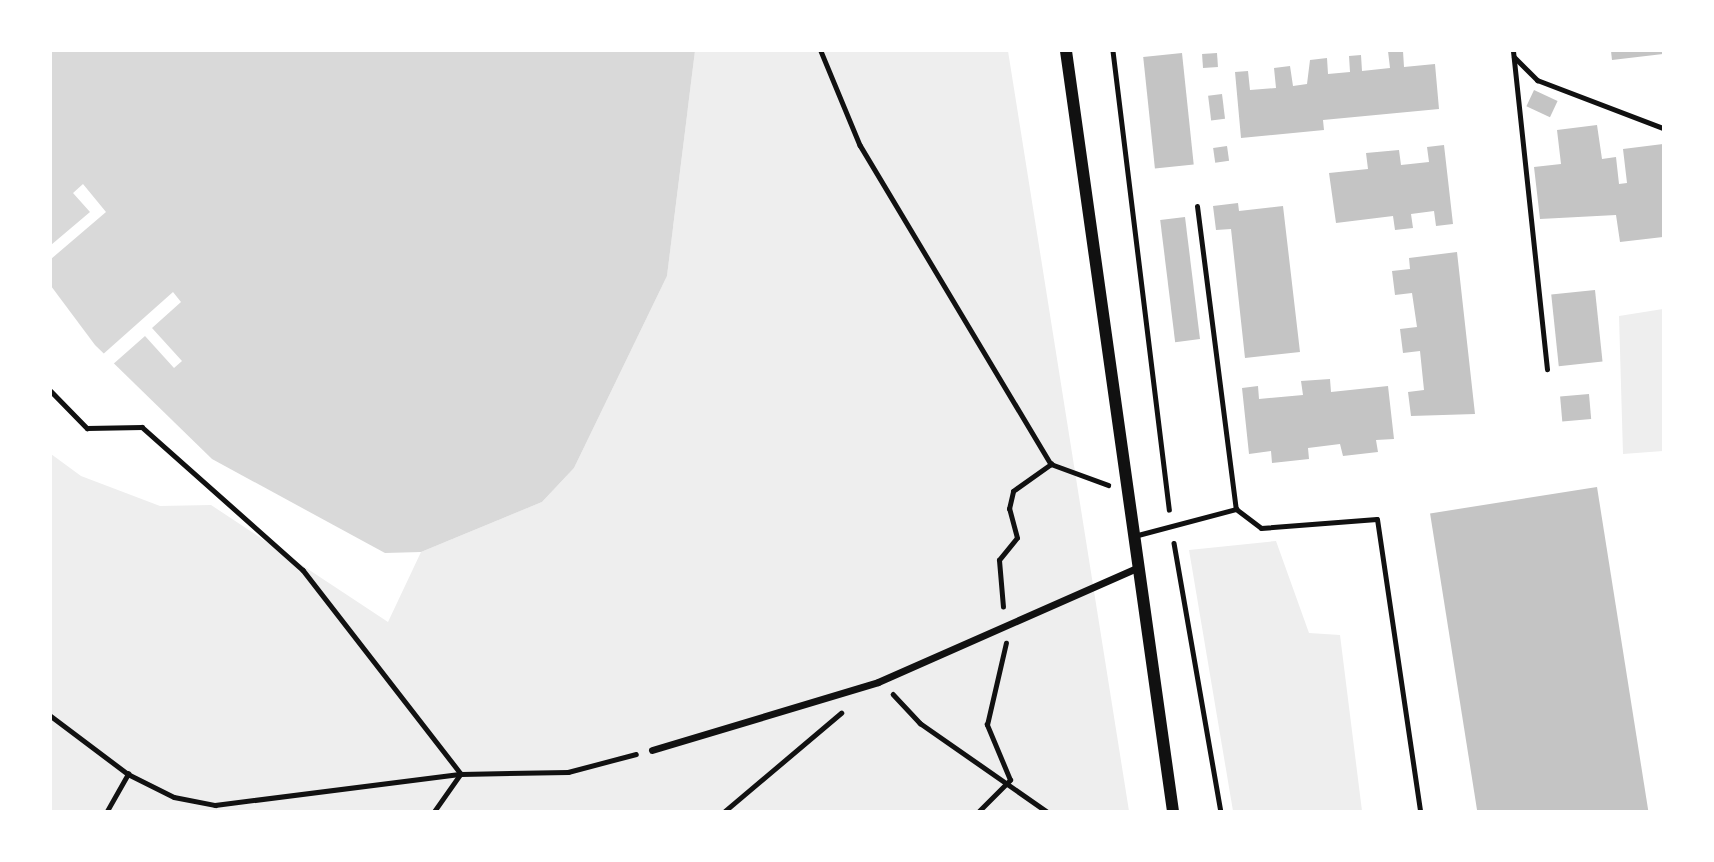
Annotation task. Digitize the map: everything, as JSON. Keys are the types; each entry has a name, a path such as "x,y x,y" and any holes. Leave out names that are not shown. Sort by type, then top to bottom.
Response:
{"street":[{"path":"1066,51 1130,537 1173,811"},
{"path":"652,750 878,682 1007,622 1136,568"}],"lane":[{"path":"1513,53 1537,80 1663,128"},
{"path":"1513,53 1547,369"},
{"path":"1197,205 1236,509 1261,528 1377,519 1420,811"},
{"path":"1130,537 1170,524 1236,509"}],"path":[{"path":"821,51 860,145 1051,464 1125,493"},
{"path":"1113,51 1170,524 1221,811"},
{"path":"51,391 87,428 142,427 303,569 461,774"},
{"path":"1010,780 988,725 1007,622 999,560 1017,538 1009,509 1013,491 1051,464"},
{"path":"878,682 920,723 1010,780 1046,811"},
{"path":"725,811 847,708"},
{"path":"51,716 128,774 174,797 215,805 461,774 568,772 652,750"},
{"path":"107,811 128,774"},
{"path":"435,811 461,774"},
{"path":"979,811 1010,780"},
{"path":"213,811 215,805"}],"shaded area":[{"path":"51,51 695,51 667,276 574,468 542,502 421,552 385,553 212,459 95,345 51,286"},
{"path":"695,51 1008,51 1129,811 51,811 51,454 81,476 160,506 211,505 388,622 421,552 542,502 574,468 667,276"},
{"path":"1663,309 1663,451 1623,454 1619,316"},
{"path":"1276,541 1309,633 1340,635 1362,811 1233,811 1189,550"}],"pier":[{"path":"83,184 106,212 51,259 51,245 90,212 73,193"},
{"path":"173,292 181,302 152,328 182,361 174,368 145,336 111,366 101,356"}],"building":[{"path":"1388,51 1403,51 1404,67 1435,64 1439,109 1323,120 1324,130 1241,138 1235,72 1248,71 1250,90 1276,88 1274,68 1290,66 1293,86 1307,84 1310,60 1327,58 1328,74 1350,72 1349,56 1361,55 1362,71 1390,68"},
{"path":"1611,51 1663,51 1663,54 1612,60"},
{"path":"1182,53 1194,164 1155,168 1143,57"},
{"path":"1217,53 1218,67 1203,68 1202,54"},
{"path":"1534,90 1558,101 1550,117 1526,106"},
{"path":"1222,94 1225,119 1211,121 1208,96"},
{"path":"1597,125 1602,159 1616,157 1619,184 1627,183 1623,149 1663,144 1663,237 1620,242 1616,215 1540,219 1534,167 1561,164 1557,130"},
{"path":"1444,145 1453,224 1436,226 1434,211 1411,214 1413,228 1395,230 1393,216 1336,223 1329,173 1368,169 1366,153 1399,150 1401,165 1429,162 1427,147"},
{"path":"1227,146 1229,161 1215,163 1213,148"},
{"path":"1238,203 1239,211 1283,206 1300,352 1245,358 1231,229 1216,230 1213,206"},
{"path":"1185,217 1200,339 1175,342 1160,220"},
{"path":"1457,252 1475,414 1411,416 1408,392 1424,390 1420,351 1403,353 1400,329 1417,327 1412,293 1395,295 1392,271 1410,269 1409,258"},
{"path":"1595,290 1603,362 1559,366 1551,295"},
{"path":"1330,379 1331,392 1388,386 1394,439 1376,440 1378,452 1343,456 1340,444 1308,448 1309,459 1272,463 1271,451 1249,454 1242,388 1258,386 1259,399 1303,395 1301,381"},
{"path":"1589,394 1591,419 1562,421 1560,397"},
{"path":"1597,487 1648,811 1477,811 1430,513"}]}
